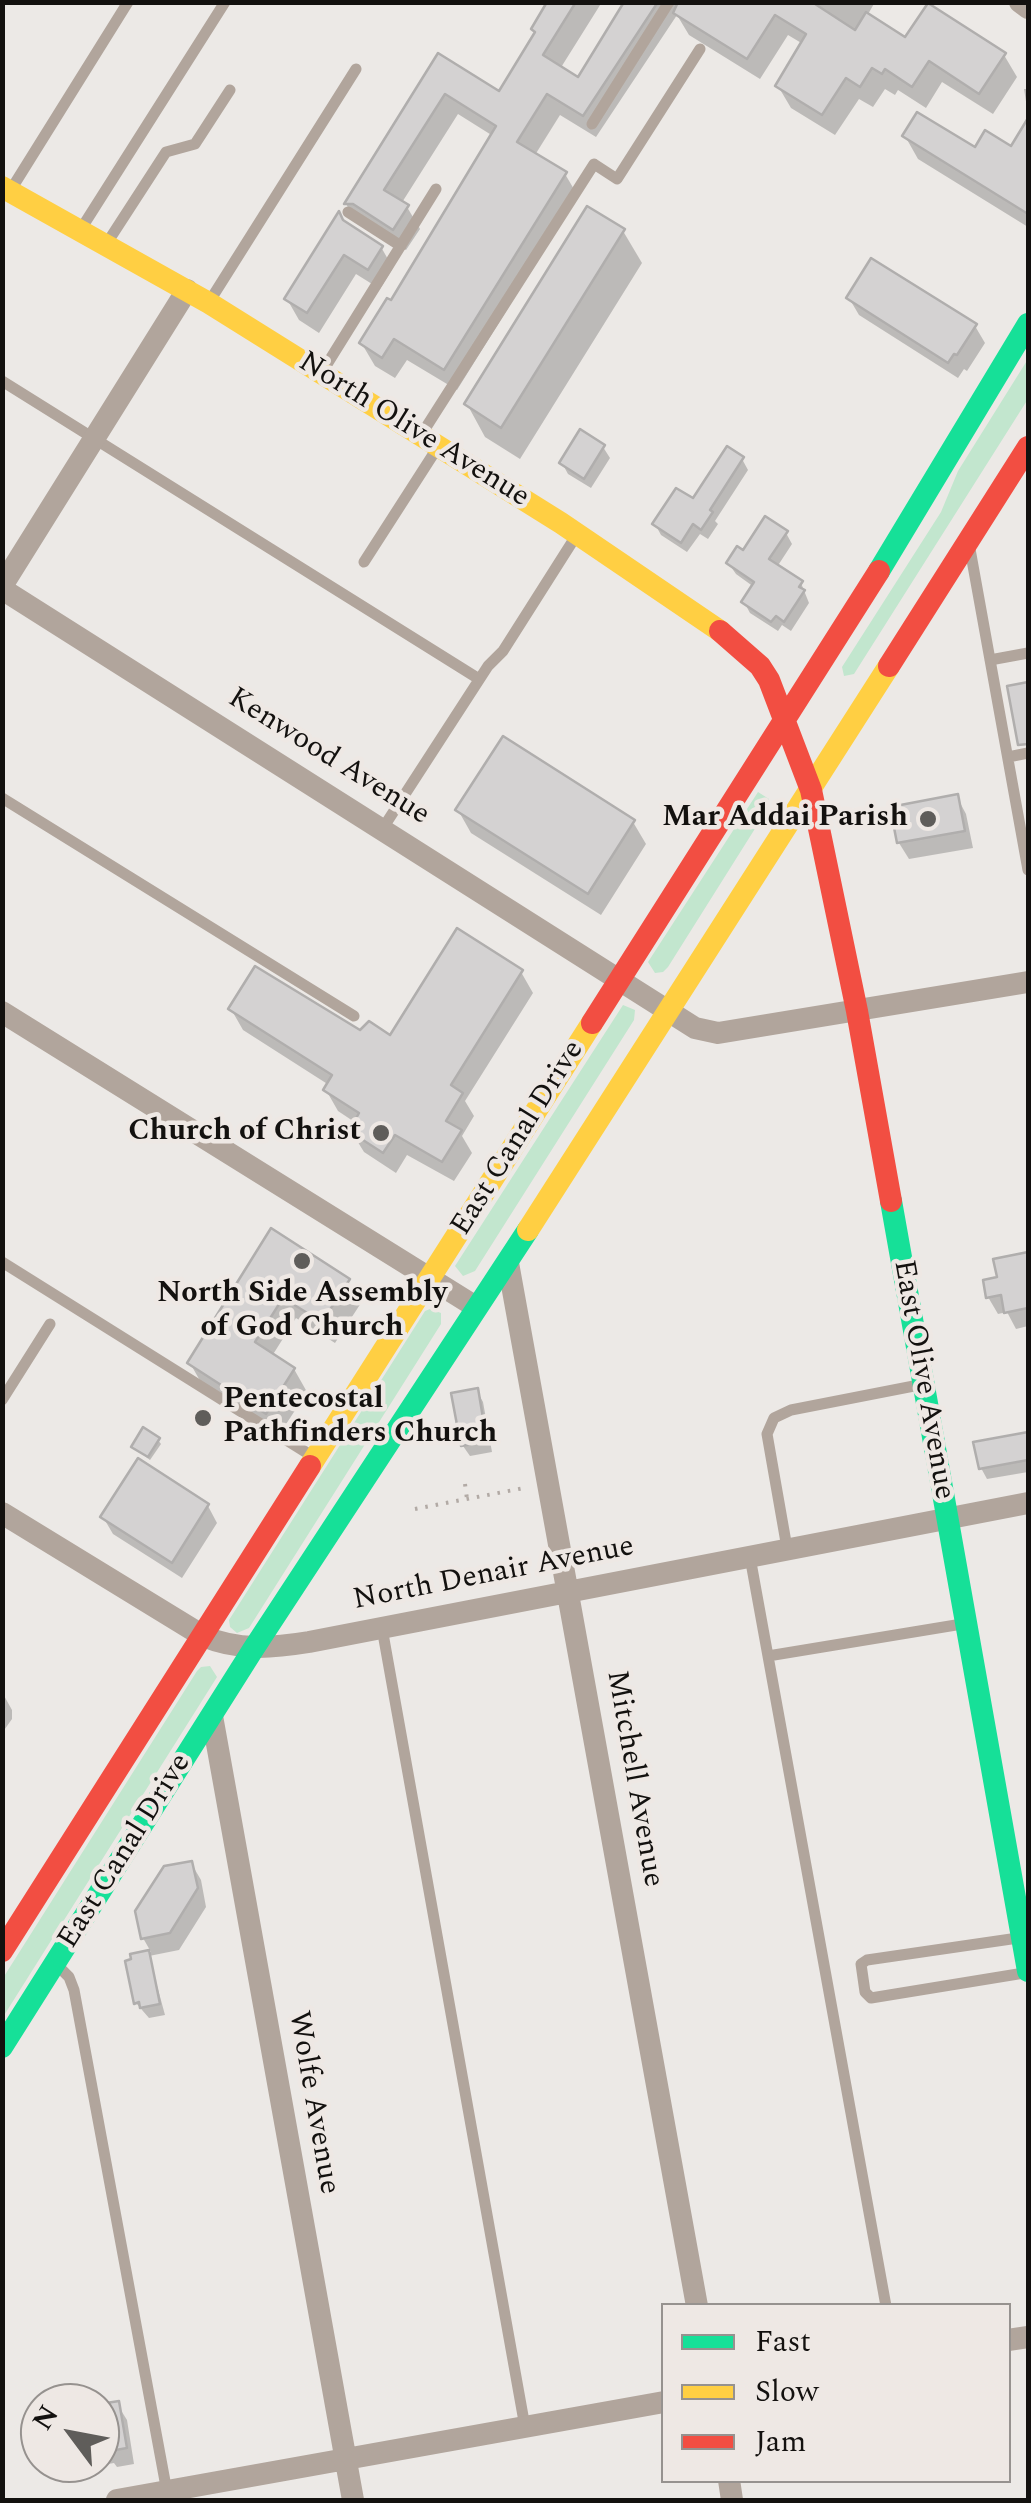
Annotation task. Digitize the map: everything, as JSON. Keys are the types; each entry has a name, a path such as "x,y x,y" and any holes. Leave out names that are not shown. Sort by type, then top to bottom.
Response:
{"main road":[{"name":"North Olive Avenue","path":"6,189 187,290 322,373 578,534 745,650 769,680 811,790"},
{"name":"East Canal Drive","path":"2,1951 920,508 944,460 1028,324"},
{"name":"East Canal Drive","path":"2,2047 254,1648 670,1012 1028,447"},
{"name":"East Olive Avenue","path":"811,790 857,1011 1028,1971"}],"street":[{"path":"1020,2 1028,8"},
{"path":"2,587 187,290"},
{"name":"Kenwood Avenue","path":"2,587 695,1028 718,1034 1028,982"},
{"path":"2,1012 476,1307"},
{"name":"Mitchell Avenue","path":"508,1262 696,2303"},
{"name":"North Denair Avenue","path":"2,1512 203,1636 218,1643 254,1648 300,1644 1028,1503"},
{"name":"Wolfe Avenue","path":"212,1716 354,2500"},
{"path":"116,2500 169,2496 661,2403"}],"lane":[{"path":"6,189 128,2"},
{"path":"79,233 225,2"},
{"path":"592,124 669,2"},
{"path":"364,562 430,441 594,164 617,179 700,49"},
{"path":"209,303 356,69"},
{"path":"104,246 166,152 195,144 230,90"},
{"path":"322,373 436,189"},
{"path":"348,212 401,246"},
{"path":"2,381 479,679"},
{"path":"383,828 578,534"},
{"path":"968,542 1028,870"},
{"path":"990,660 1028,652"},
{"path":"1008,757 1028,753"},
{"path":"2,798 354,1016"},
{"path":"2,1262 316,1458"},
{"path":"2,1400 50,1324"},
{"path":"787,1548 767,1434 774,1418 791,1410 924,1384"},
{"path":"750,1556 885,2303"},
{"path":"768,1656 966,1624"},
{"path":"382,1628 525,2427"},
{"path":"1022,1937 868,1960 861,1964 865,1992 871,1998 1028,1971"},
{"path":"56,1964 74,1990 169,2496"}],"path":[{"path":"465,1484 468,1499"},
{"path":"415,1509 524,1488"}],"green space":[{"path":"1028,359 1028,399 854,674 844,676 842,667 941,512 958,471"},
{"path":"758,792 769,799 768,808 668,967 655,973 648,962"},
{"path":"623,1005 635,1010 634,1020 475,1271 463,1276 455,1266"},
{"path":"425,1311 441,1313 441,1324 249,1628 237,1633 229,1620"},
{"path":"210,1666 217,1677 3,2017 3,1978 197,1671"}],"building":[{"path":"547,2 576,2 543,55 578,77 624,2 658,2 583,116 547,94 517,142 567,172 444,370 394,339 382,358 359,343 387,298 391,300 496,126 445,94 384,190 409,205 393,230 353,204 344,204 438,53 499,91 535,32 531,29"},
{"path":"678,2 812,2 855,30 866,12 905,37 928,3 1006,53 979,94 929,61 912,87 885,69 882,74 872,68 860,87 846,78 822,115 775,86 806,34 775,15 747,59 673,13"},
{"path":"917,112 975,147 985,130 1011,146 1028,118 1028,214 902,136"},
{"path":"587,206 625,229 501,428 464,404"},
{"path":"339,211 343,220 383,246 368,270 344,255 307,313 284,299"},
{"path":"871,258 977,324 948,363 846,298"},
{"path":"580,429 605,445 584,479 559,463"},
{"path":"727,446 744,457 701,530 693,524 681,543 652,524 676,488 693,498"},
{"path":"765,516 788,531 769,559 803,581 799,587 805,590 784,622 776,616 771,622 741,602 754,582 726,563 737,546 743,550"},
{"path":"1028,682 1028,744 1018,745 1007,686"},
{"path":"503,736 635,820 588,894 455,810"},
{"name":"Mar Addai Parish","path":"958,794 965,831 897,843 890,807"},
{"path":"457,928 523,970 451,1085 463,1093 446,1121 462,1130 442,1162 395,1135 383,1153 349,1131 359,1113 323,1090 332,1075 228,1009 255,966 360,1030 369,1021 390,1035"},
{"path":"271,1228 350,1279 322,1322 283,1298 255,1342 295,1368 266,1414 187,1363"},
{"path":"1028,1252 1028,1308 1004,1313 1001,1295 986,1298 983,1280 997,1277 993,1259"},
{"path":"478,1388 487,1442 461,1446 451,1393"},
{"path":"143,1427 160,1438 148,1457 131,1447"},
{"path":"1028,1432 1028,1460 979,1469 973,1442"},
{"path":"138,1458 209,1504 172,1563 100,1517"},
{"path":"192,1861 198,1888 170,1933 141,1939 135,1911 164,1866"},
{"path":"149,1950 160,2004 140,2008 139,2002 134,2004 125,1961 131,1959 130,1954"},
{"path":"120,2407 127,2448 120,2449"}],"traffic: fast":[{"path":"879,571 1028,324"},
{"path":"891,1201 1028,1971"},
{"path":"2,2047 254,1648 528,1230"}],"traffic: slow":[{"path":"2,187 209,303 561,523 720,631"},
{"path":"528,1230 889,666"},
{"path":"310,1466 592,1023"}],"traffic: jam":[{"path":"889,666 1028,447"},
{"path":"592,1023 879,571"},
{"path":"720,631 760,666 769,680 811,790 891,1201"},
{"path":"2,1951 310,1466"}],"place":[{"name":"Mar Addai Parish","path":"928,819"},
{"name":"Church of Christ","path":"381,1133"},
{"name":"North Side Assembly of God Church","path":"302,1261"},
{"name":"Pentecostal Pathfinders Church","path":"203,1418"}]}
